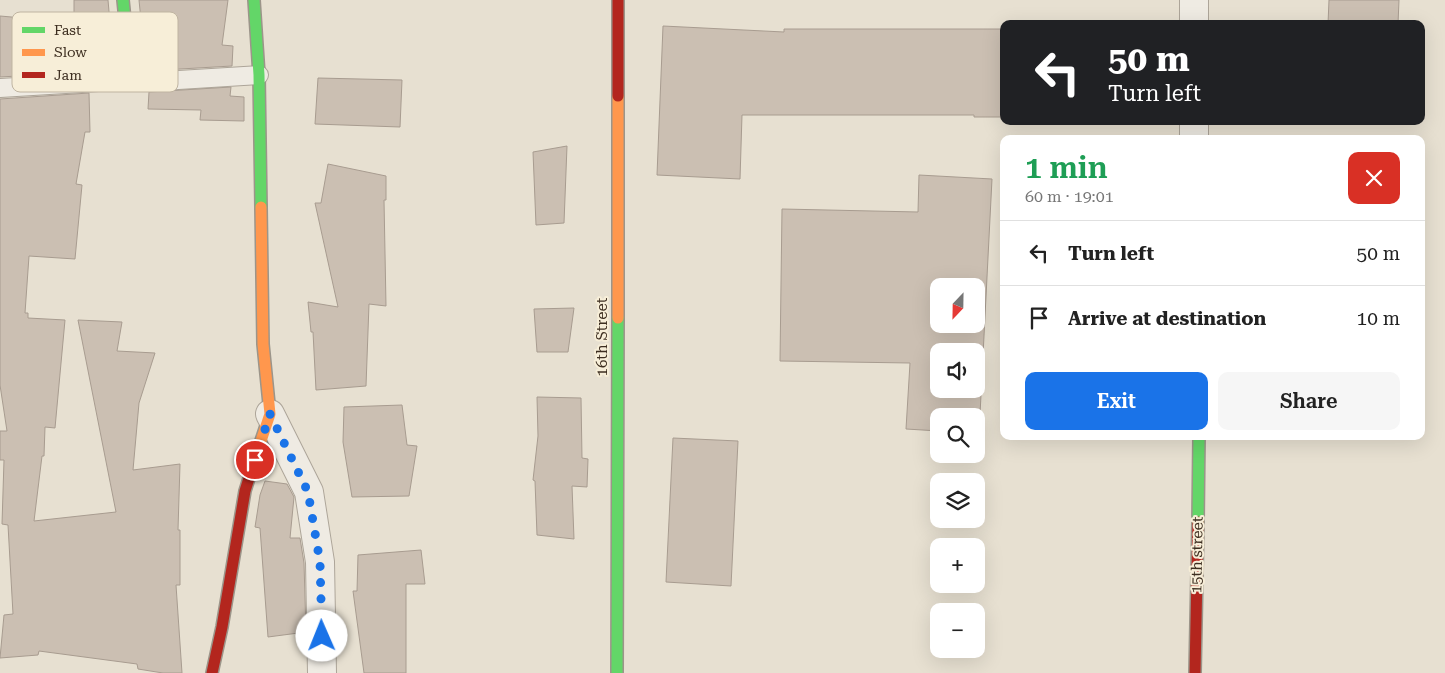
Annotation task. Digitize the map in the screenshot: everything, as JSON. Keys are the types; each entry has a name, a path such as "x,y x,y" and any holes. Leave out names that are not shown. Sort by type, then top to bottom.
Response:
{"street":[{"path":"254,0 260,75 263,344 270,414 308,492 320,562 322,673"},
{"name":"16th Street","path":"617,673 618,0"},
{"path":"1194,0 1194,20"},
{"path":"212,673 222,627 245,491 270,414"},
{"name":"15th street","path":"1195,673 1199,440"}],"lane":[{"path":"178,80 260,75"}],"building":[{"path":"74,0 108,0 109,12 74,12"},
{"path":"139,0 228,0 222,45 233,46 232,66 178,69 178,12 140,12"},
{"path":"1329,0 1399,0 1398,20 1328,20"},
{"path":"0,16 12,17 12,76 0,77"},
{"path":"663,26 784,32 784,29 1000,29 1000,117 974,117 974,115 742,115 740,179 657,175"},
{"path":"318,78 402,80 400,127 315,124"},
{"path":"231,87 230,96 244,97 244,121 200,120 201,110 148,109 149,92 178,92 178,90"},
{"path":"89,93 90,132 85,132 76,184 82,185 75,259 29,256 25,313 28,313 28,318 65,320 55,428 45,427 44,456 42,456 34,521 116,512 78,320 122,322 117,351 155,353 139,403 133,470 180,464 178,530 180,530 180,585 176,585 182,673 163,673 138,669 137,664 39,651 38,655 0,658 4,615 13,614 8,525 2,524 4,460 0,460 0,431 7,431 0,385 0,99"},
{"path":"567,146 564,223 536,225 533,152"},
{"path":"328,164 386,176 386,200 384,200 386,306 369,304 366,386 316,390 313,332 311,332 308,302 338,307 315,203 321,203"},
{"path":"919,175 992,179 985,316 985,278 930,278 930,333 984,333 984,343 930,343 930,398 981,398 980,408 930,408 930,430 906,429 910,363 780,361 782,209 918,212"},
{"path":"574,308 568,352 537,352 534,309"},
{"path":"537,397 581,398 582,458 588,459 587,487 572,486 574,539 537,535 535,481 533,480 538,436"},
{"path":"402,405 407,445 417,446 409,496 352,497 343,442 344,407"},
{"path":"673,438 738,441 731,586 666,582"},
{"path":"265,481 287,484 294,497 290,538 300,538 304,563 306,632 268,637 260,528 255,527 260,495"},
{"path":"421,550 425,584 406,584 406,673 364,673 353,591 357,591 358,555"}],"traffic: fast":[{"path":"123,0 124,12"},
{"path":"254,0 259,75 261,207"},
{"path":"617,673 618,318"},
{"path":"1198,522 1199,440"}],"traffic: slow":[{"path":"618,96 618,318"},
{"path":"256,456 270,414 263,344 261,207"}],"traffic: jam":[{"path":"618,0 618,96"},
{"path":"212,673 222,627 245,491 256,456"},
{"path":"1195,673 1198,522"}],"route":[{"path":"255,460 270,414 308,492 320,562 322,636"}]}
